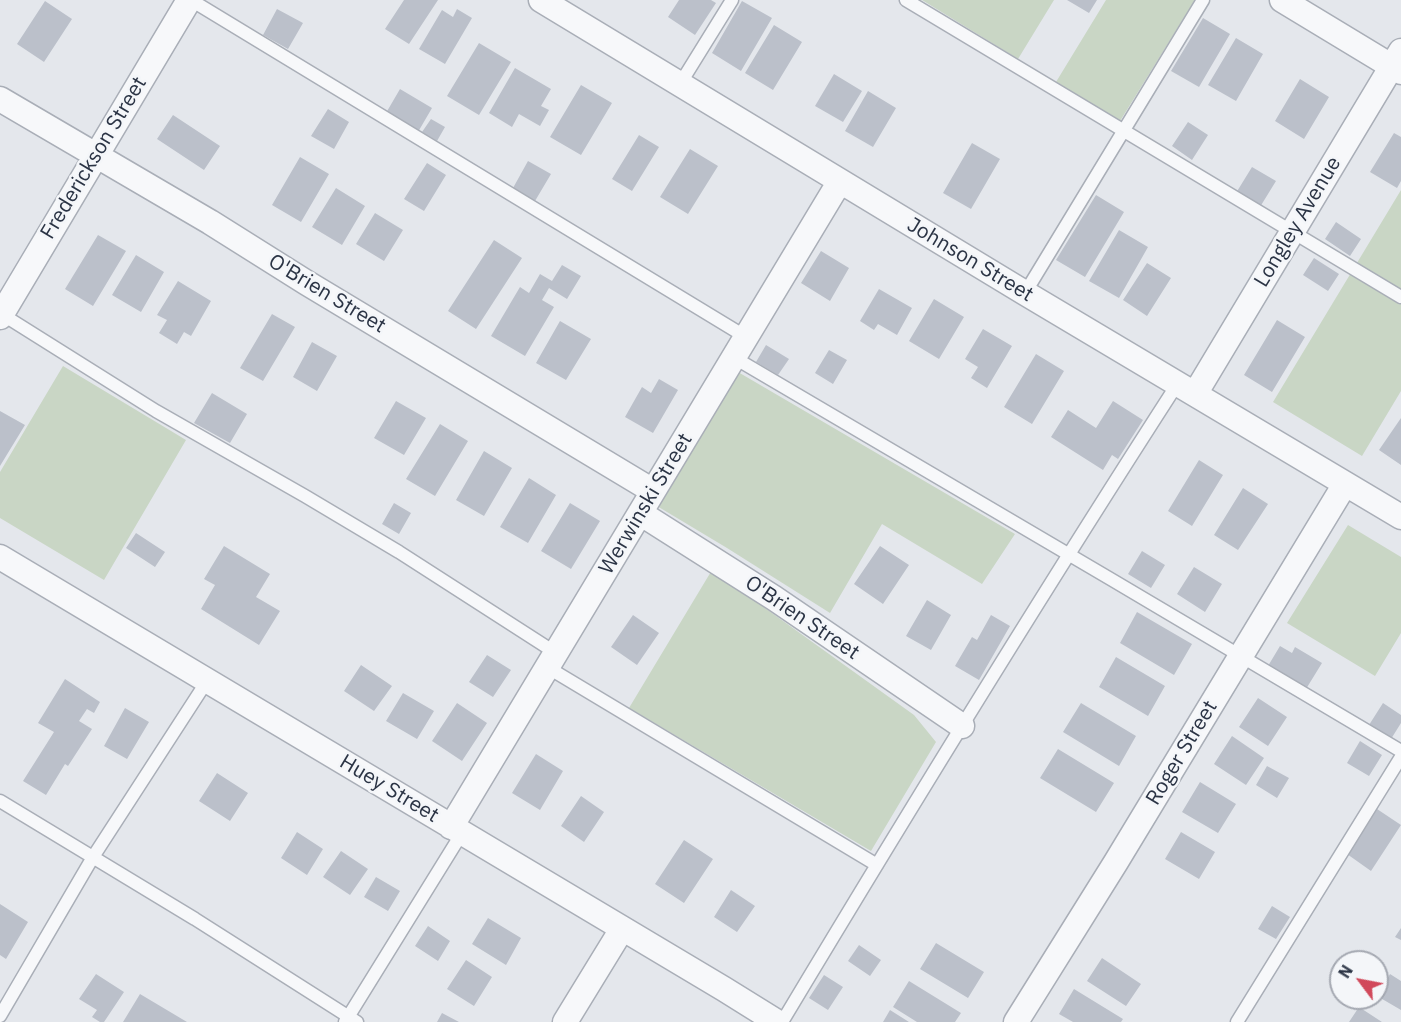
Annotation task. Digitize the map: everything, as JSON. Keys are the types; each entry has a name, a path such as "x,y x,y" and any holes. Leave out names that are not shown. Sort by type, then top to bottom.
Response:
{"street":[{"name":"Frederickson Street","path":"0,315 190,0"},
{"name":"Johnson Street","path":"541,0 1401,517"},
{"path":"1282,0 1398,63"},
{"name":"Longley Avenue","path":"1186,389 1292,231 1398,63"},
{"name":"O'Brien Street","path":"0,99 653,491"},
{"name":"Werwinski Street","path":"457,830 552,660 840,181"},
{"name":"Roger Street","path":"1016,1022 1116,862 1345,484"},
{"name":"O'Brien Street","path":"640,513 774,598 962,726"},
{"name":"Huey Street","path":"0,557 777,1022"},
{"path":"565,1022 622,929"}],"lane":[{"path":"190,0 746,337"},
{"path":"681,84 732,0"},
{"path":"906,0 1401,297"},
{"path":"1025,293 1203,0"},
{"path":"0,315 156,411 389,547 552,660 877,865"},
{"path":"733,357 1401,751"},
{"path":"782,1022 1068,555 1186,389"},
{"path":"0,1017 93,856 207,681"},
{"path":"1237,1022 1401,757"},
{"path":"0,801 205,925 350,1020 457,830"}],"green space":[{"path":"922,0 1054,0 1018,59"},
{"path":"1106,0 1195,0 1120,121 1056,82"},
{"path":"1401,190 1401,391 1362,456 1273,402"},
{"path":"63,366 186,440 104,580 0,518 0,472"},
{"path":"738,372 1015,534 982,584 882,524 830,613 657,506"},
{"path":"1348,525 1401,557 1401,633 1375,676 1287,623"},
{"path":"712,570 914,715 936,742 871,851 629,708"}],"building":[{"path":"404,0 438,0 409,44 385,29"},
{"path":"679,0 711,0 716,3 695,35 668,17"},
{"path":"1067,0 1097,0 1089,13"},
{"path":"45,1 72,19 44,62 17,44"},
{"path":"742,1 772,18 741,71 712,53"},
{"path":"277,9 303,23 288,49 263,35"},
{"path":"457,9 472,18 445,64 419,49 442,10 453,17"},
{"path":"1203,18 1230,34 1199,87 1171,71"},
{"path":"774,25 802,42 773,90 745,73"},
{"path":"1236,38 1263,54 1236,101 1208,85"},
{"path":"479,43 511,62 479,115 447,96"},
{"path":"515,68 551,89 541,106 549,110 540,126 519,114 512,127 489,113"},
{"path":"834,74 862,91 843,122 815,106"},
{"path":"1300,79 1329,97 1304,139 1275,121"},
{"path":"581,85 612,103 581,155 550,137"},
{"path":"400,89 432,108 418,132 386,113"},
{"path":"868,91 896,108 873,147 845,131"},
{"path":"328,109 349,122 334,149 311,136"},
{"path":"173,115 220,146 204,170 157,139"},
{"path":"431,119 445,127 437,141 422,132"},
{"path":"1188,122 1208,135 1192,160 1172,146"},
{"path":"1394,133 1401,137 1401,181 1397,188 1370,172"},
{"path":"639,135 659,147 632,191 612,179"},
{"path":"972,143 1000,159 971,209 943,193"},
{"path":"690,149 718,166 688,214 660,197"},
{"path":"300,157 329,174 301,222 272,205"},
{"path":"528,161 551,174 535,201 513,188"},
{"path":"427,163 446,175 424,211 404,199"},
{"path":"1252,167 1276,181 1260,207 1236,193"},
{"path":"336,188 365,206 342,245 312,227"},
{"path":"1096,195 1124,212 1085,277 1056,260"},
{"path":"375,213 403,230 384,261 356,244"},
{"path":"1336,222 1361,239 1350,256 1325,239"},
{"path":"1119,230 1148,247 1119,298 1089,281"},
{"path":"98,235 126,251 93,306 65,289"},
{"path":"494,240 522,258 476,329 448,311"},
{"path":"821,251 849,268 830,301 801,283"},
{"path":"136,255 164,272 141,312 112,295"},
{"path":"1314,258 1339,274 1328,291 1303,275"},
{"path":"1147,263 1171,278 1147,316 1123,300"},
{"path":"562,265 581,276 567,299 549,288 542,300 554,307 525,356 491,336 520,287 529,293 540,274 552,281"},
{"path":"178,281 211,301 191,336 184,332 177,344 159,333 167,320 157,315"},
{"path":"879,289 912,308 897,335 878,324 874,330 860,321"},
{"path":"934,299 964,317 939,359 909,341"},
{"path":"272,314 295,327 263,381 240,368"},
{"path":"1277,320 1305,337 1272,392 1244,375"},
{"path":"560,321 591,339 566,380 536,363"},
{"path":"983,329 1012,346 987,388 971,378 978,367 965,359"},
{"path":"312,342 337,356 317,391 293,377"},
{"path":"766,345 789,359 778,375 756,362"},
{"path":"829,350 847,360 833,384 815,373"},
{"path":"1036,354 1064,371 1032,424 1004,407"},
{"path":"659,379 678,390 653,433 625,417 642,387 651,393"},
{"path":"212,393 247,414 230,443 194,423"},
{"path":"396,401 426,418 404,455 374,438"},
{"path":"1113,401 1143,420 1118,459 1112,455 1103,470 1051,437 1068,410 1096,428"},
{"path":"0,411 25,425 0,466"},
{"path":"1401,418 1401,465 1379,450"},
{"path":"440,424 468,441 435,496 406,479"},
{"path":"484,451 512,468 484,516 456,500"},
{"path":"1199,460 1223,475 1192,526 1168,511"},
{"path":"529,478 556,495 528,543 500,527"},
{"path":"1243,488 1268,504 1238,550 1214,535"},
{"path":"394,503 411,513 399,534 382,524"},
{"path":"570,503 600,521 571,569 541,551"},
{"path":"136,533 165,552 155,567 126,548"},
{"path":"224,546 270,574 256,597 280,611 259,645 201,609 215,585 204,579"},
{"path":"880,546 909,565 883,604 854,584"},
{"path":"1142,551 1165,565 1151,588 1128,574"},
{"path":"1194,567 1222,584 1205,612 1177,594"},
{"path":"927,600 951,615 931,650 906,636"},
{"path":"1137,612 1192,644 1174,675 1120,643"},
{"path":"633,615 659,633 637,665 611,647"},
{"path":"991,615 1010,626 979,680 955,666 972,637 977,640"},
{"path":"1280,646 1292,653 1295,647 1322,663 1306,689 1268,666"},
{"path":"487,655 511,670 493,697 469,682"},
{"path":"1116,657 1165,686 1148,716 1099,687"},
{"path":"361,665 392,686 374,711 344,691"},
{"path":"65,679 100,702 94,713 87,709 79,721 92,729 68,766 65,764 46,795 23,781 54,732 38,723"},
{"path":"403,693 434,711 417,739 386,721"},
{"path":"1258,698 1287,717 1268,746 1239,727"},
{"path":"457,703 487,723 462,761 432,741"},
{"path":"1081,703 1136,736 1119,766 1063,732"},
{"path":"1383,703 1401,715 1401,723 1391,739 1369,725"},
{"path":"125,708 149,722 127,759 104,746"},
{"path":"1232,736 1264,758 1246,785 1214,764"},
{"path":"1360,741 1382,755 1369,776 1347,763"},
{"path":"1058,749 1114,783 1096,812 1040,778"},
{"path":"536,754 563,771 540,810 512,793"},
{"path":"1267,766 1289,778 1277,798 1256,785"},
{"path":"217,773 248,793 230,821 199,801"},
{"path":"1200,782 1236,804 1218,833 1182,812"},
{"path":"581,796 604,812 584,842 561,826"},
{"path":"1377,809 1401,825 1371,871 1347,854"},
{"path":"297,832 323,849 307,875 281,858"},
{"path":"1181,832 1215,852 1199,879 1165,859"},
{"path":"684,840 713,859 684,903 655,884"},
{"path":"341,851 368,869 350,895 323,877"},
{"path":"376,877 400,891 388,911 364,897"},
{"path":"731,890 755,906 737,932 714,917"},
{"path":"0,904 28,922 6,959 0,955"},
{"path":"1272,906 1290,917 1276,939 1258,929"},
{"path":"488,918 521,938 506,965 472,944"},
{"path":"428,926 450,941 438,961 415,946"},
{"path":"1401,928 1401,940 1395,937"},
{"path":"936,943 984,972 968,998 920,969"},
{"path":"859,945 881,960 870,976 848,961"},
{"path":"1102,958 1141,984 1126,1006 1087,981"},
{"path":"466,960 492,977 474,1006 447,989"},
{"path":"96,974 124,992 104,1022 92,1017 97,1010 79,999"},
{"path":"1390,974 1401,981 1401,1010 1389,1003"},
{"path":"824,975 843,987 828,1010 809,998"},
{"path":"909,981 961,1013 955,1022 917,1022 893,1007"},
{"path":"1074,989 1123,1019 1121,1022 1073,1022 1059,1014"},
{"path":"140,994 187,1022 123,1022"},
{"path":"890,1010 909,1022 883,1022"},
{"path":"1357,1010 1364,1010 1382,1022 1349,1022"},
{"path":"442,1013 459,1022 437,1022"}]}
